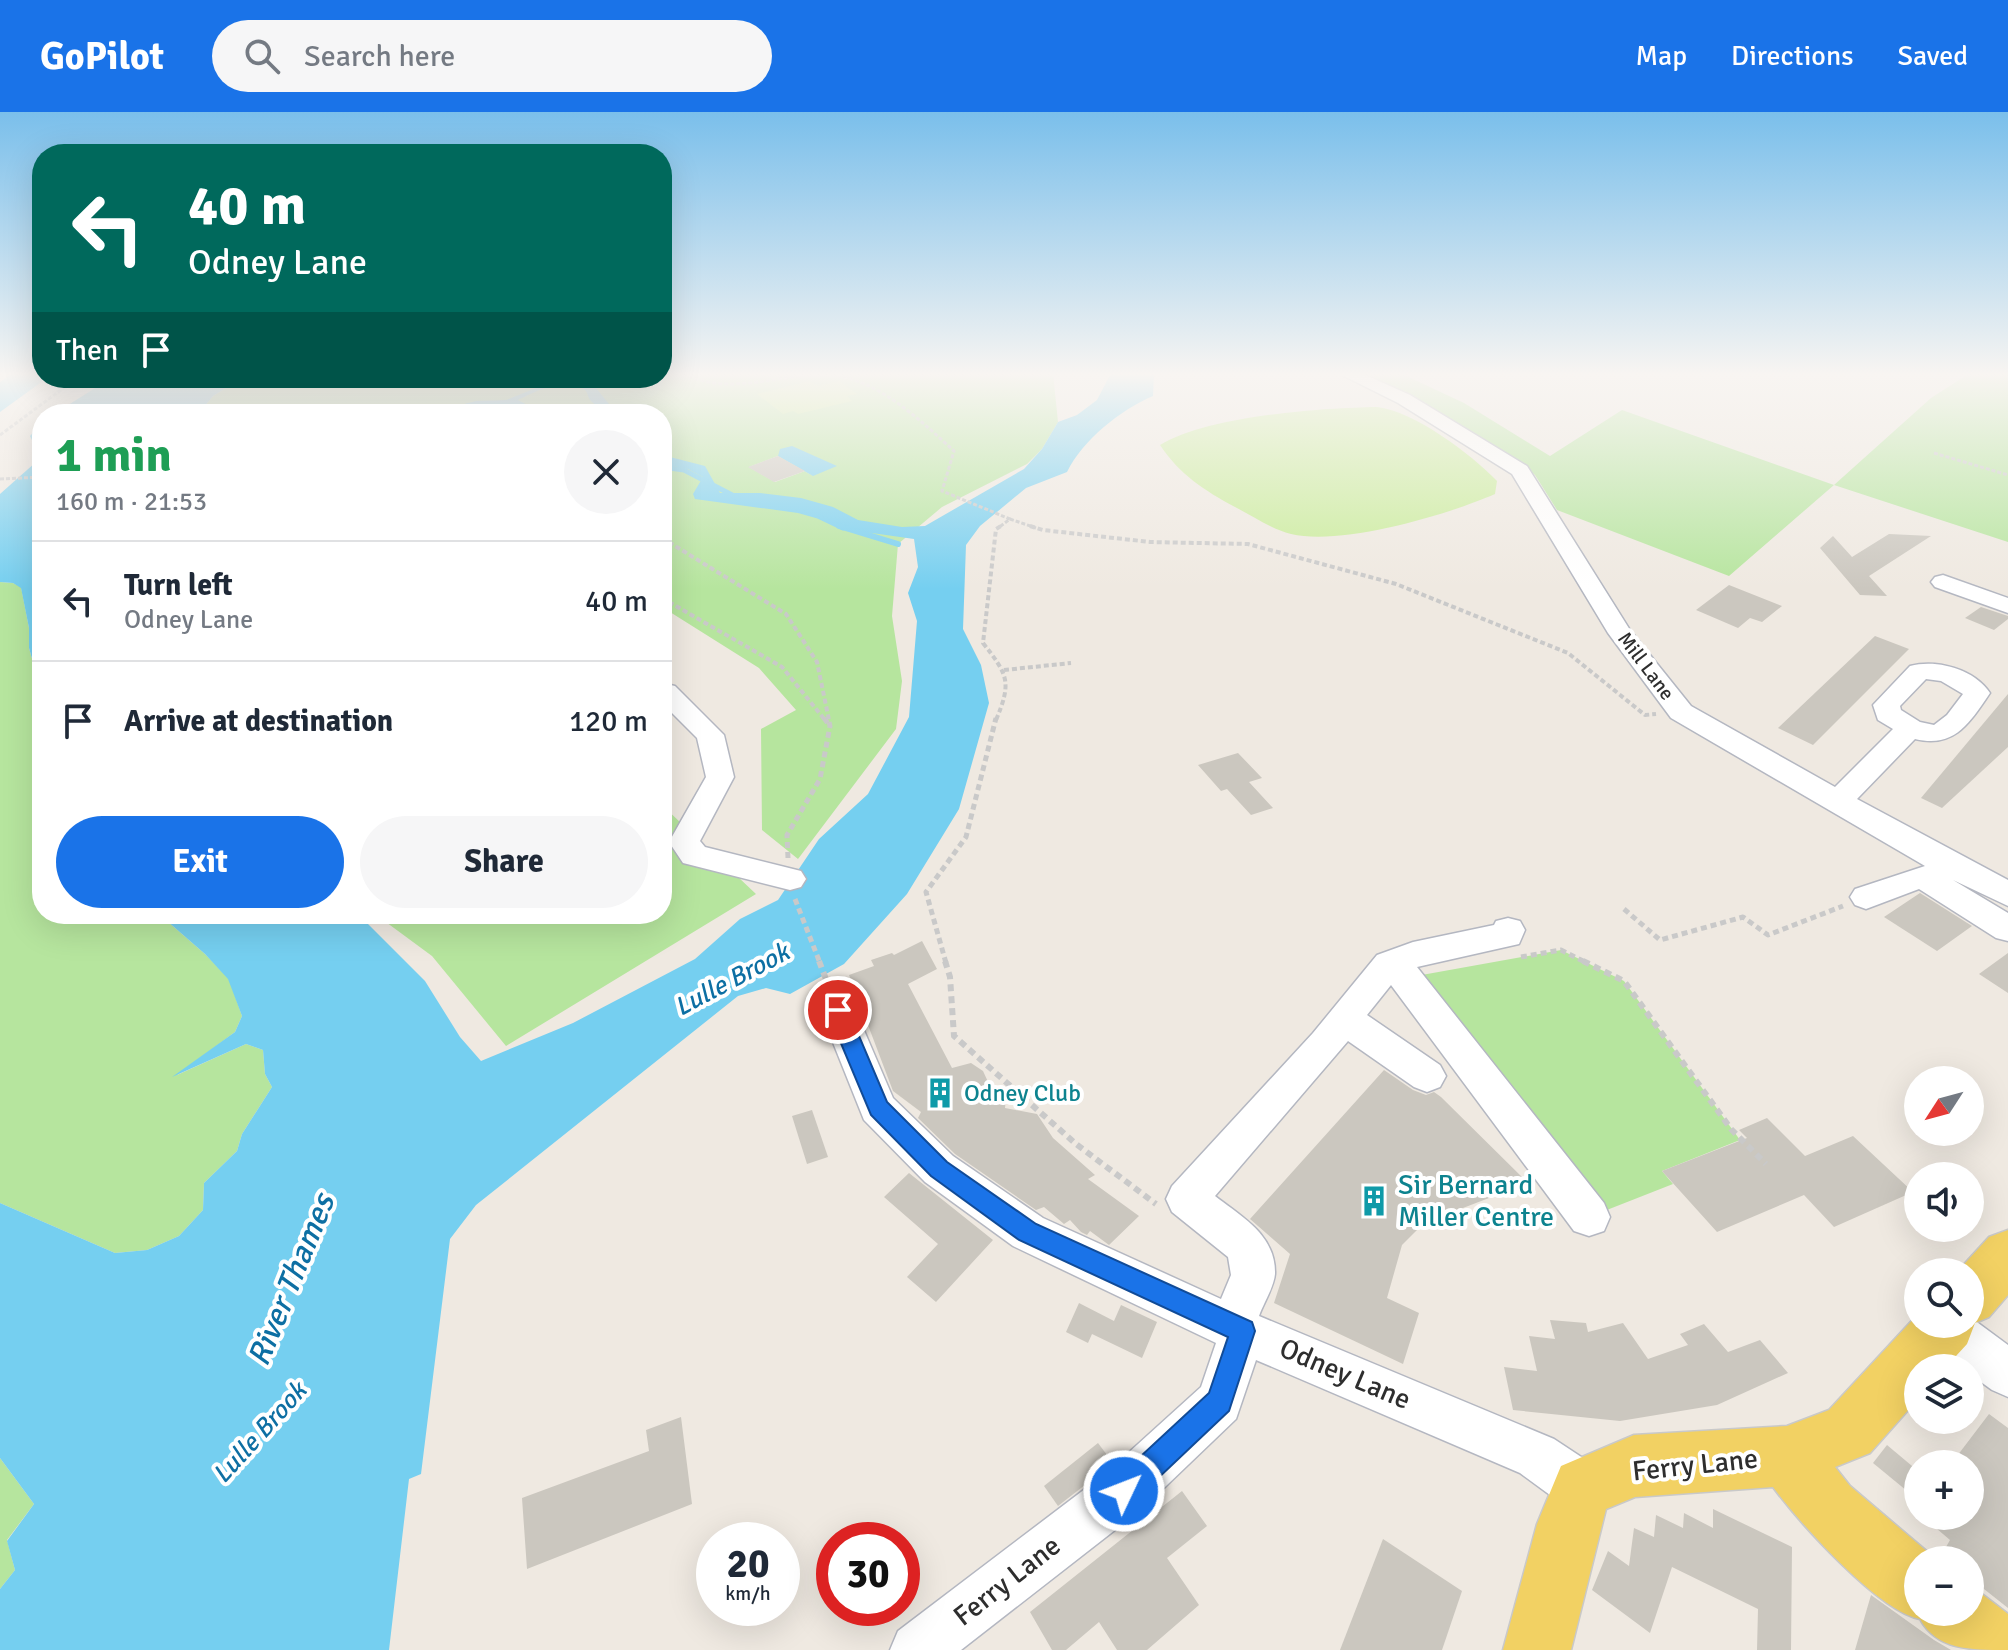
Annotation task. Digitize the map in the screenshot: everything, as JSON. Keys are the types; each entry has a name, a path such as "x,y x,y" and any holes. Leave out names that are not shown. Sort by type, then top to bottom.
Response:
{"main road":[{"name":"Ferry Lane","path":"1583,1488 1634,1466 1787,1456 1849,1432 1939,1338"},
{"path":"1787,1456 1828,1508 1904,1575"},
{"path":"1537,1650 1569,1524 1583,1488"},
{"path":"1968,1626 2000,1650"}],"street":[{"name":"Mill Lane","path":"1479,445 1520,470 1620,633 1681,712 1837,802 2008,894"},
{"path":"1942,583 2008,606"},
{"path":"672,701 710,735 720,777 684,842 694,855 791,885"},
{"path":"1837,802 1910,728"},
{"path":"1866,897 1922,876 2008,929"},
{"path":"1187,1199 1326,1044 1368,988 1393,962 1507,935 1511,944"},
{"path":"1393,962 1589,1217"},
{"name":"Odney Lane","path":"838,1010 878,1108 939,1169 1028,1232 1237,1329 1537,1456 1583,1488"},
{"path":"1344,1019 1427,1076"},
{"name":"Ferry Lane","path":"917,1650 1124,1491 1219,1402 1253,1275 1247,1246 1187,1199"},
{"path":"1984,1315 2008,1374"}],"path":[{"path":"947,445 954,451 942,491 998,511 1010,519 1043,530 1150,542 1248,544 1396,584 1568,653 1645,715 1681,712"},
{"path":"1934,453 2008,475"},
{"path":"0,479 32,478"},
{"path":"1010,519 996,529 983,643 1004,670 1007,681 1005,698 995,722 966,837 926,892 950,977 954,1036 1076,1144 1160,1207 1187,1199"},
{"path":"672,544 786,614 817,662 830,726 820,779 787,835 791,885 838,1010"},
{"path":"672,604 782,667 830,726"},
{"path":"1004,670 1071,663"},
{"path":"1624,909 1660,940 1743,917 1768,935 1866,897"},
{"path":"1511,944 1561,950 1624,981 1731,1129 1766,1164"}],"green space":[{"path":"672,445 1045,445 1027,464 942,507 898,544 892,616 902,681 896,729 798,859 762,830 761,729 796,710 759,668 672,613","holes":["778,456 805,471 775,482 749,467"]},
{"path":"1160,445 1454,445 1497,481 1495,494 1450,511 1365,532 1312,537 1276,529 1224,501 1184,473"},
{"path":"1490,445 1532,445 1550,456 1568,445 1720,445 1834,485 1729,576 1557,510 1535,475 1515,458"},
{"path":"1879,445 2008,445 2008,542 1834,485"},
{"path":"0,582 21,587 32,659 32,924 170,924 229,979 242,1016 235,1032 177,1075 246,1044 263,1050 265,1074 272,1087 242,1134 237,1151 204,1183 203,1210 179,1236 147,1250 115,1253 0,1203"},
{"path":"672,814 756,894 506,1046 432,956 389,924 672,924"},
{"path":"1561,950 1624,981 1740,1140 1662,1171 1673,1184 1589,1217 1405,978"},
{"path":"0,1458 34,1504 7,1540 15,1570 0,1589"}],"water":[{"path":"1045,445 1087,445 1067,472 1026,488 980,526 966,545 963,629 981,665 989,703 959,809 907,894 844,964 790,994 766,988 738,996 476,1205 450,1239 421,1474 409,1479 389,1650 0,1650 0,1589 15,1570 7,1541 34,1504 0,1458 0,1203 115,1253 147,1250 179,1236 203,1210 204,1183 237,1151 242,1134 272,1087 265,1074 263,1050 246,1044 172,1077 235,1032 242,1016 228,979 170,924 368,924 425,981 460,1037 481,1061 573,1023 695,959 740,919 778,900 819,839 868,794 909,717 917,621 908,593 918,567 914,539 865,532 798,513 695,499 693,494 703,477 688,469 672,466 672,458 705,466 720,493 760,493 801,498 833,507 858,520 902,527 925,526 1024,469"},
{"path":"792,446 837,466 813,476 778,456 780,449"},
{"path":"32,466 32,659 21,588 13,583 0,582 0,494"}],"building":[{"path":"778,456 805,471 774,482 748,467"},
{"path":"1889,534 1931,536 1869,576 1887,596 1860,595 1820,548 1833,536 1852,557"},
{"path":"1729,585 1782,606 1762,622 1750,618 1738,628 1696,610"},
{"path":"1981,607 2008,616 2008,619 1994,630 1965,618"},
{"path":"1875,636 1909,649 1813,745 1778,728"},
{"path":"2008,694 2008,747 1942,808 1921,798"},
{"path":"1238,753 1262,778 1249,782 1273,808 1251,815 1227,789 1221,791 1198,765"},
{"path":"1920,893 1972,926 1937,951 1884,917"},
{"name":"Odney Club","path":"922,941 937,969 908,984 952,1068 971,1063 983,1071 989,1084 1006,1098 1005,1108 1037,1114 1053,1138 1095,1175 1088,1179 1139,1216 1109,1245 1090,1231 1087,1235 1081,1232 1070,1220 1064,1224 1044,1207 1036,1210 955,1154 918,1118 921,1112 893,1091 849,975 874,966 871,960 894,955"},
{"path":"2008,953 2008,993 1979,974"},
{"name":"Sir Bernard Miller Centre","path":"1384,1070 1413,1090 1426,1095 1434,1092 1441,1097 1528,1183 1424,1223 1402,1245 1387,1298 1419,1313 1403,1364 1274,1303 1290,1254 1250,1219"},
{"path":"812,1110 828,1157 807,1164 792,1116"},
{"path":"1767,1118 1805,1156 1853,1136 1904,1184 1904,1196 1834,1227 1804,1195 1717,1232 1662,1171 1747,1138 1739,1130"},
{"path":"909,1173 993,1240 936,1302 907,1277 938,1244 884,1197"},
{"path":"1079,1303 1114,1321 1121,1305 1157,1322 1142,1358 1092,1334 1088,1343 1066,1332"},
{"path":"1550,1320 1586,1323 1588,1332 1623,1323 1648,1359 1688,1345 1680,1334 1704,1324 1728,1352 1760,1340 1788,1373 1717,1405 1620,1421 1513,1410 1504,1367 1537,1371 1529,1336 1555,1339"},
{"path":"1989,1414 2008,1428 2008,1608 1984,1589 1984,1546 1947,1546 1950,1540 1938,1530 1984,1530 1984,1450 1962,1450 1974,1434 1984,1434 1984,1421"},
{"path":"681,1417 692,1504 527,1569 522,1498 649,1451 646,1430"},
{"path":"1098,1443 1113,1463 1058,1506 1044,1486"},
{"path":"1887,1445 1904,1459 1904,1488 1873,1463"},
{"path":"1182,1491 1207,1526 1167,1558 1199,1605 1147,1650 1117,1650 1099,1622 1066,1650 1052,1650 1030,1612"},
{"path":"1713,1509 1792,1547 1791,1650 1757,1650 1758,1609 1672,1567 1650,1633 1592,1590 1608,1551 1629,1566 1634,1528 1654,1537 1656,1515 1683,1528 1684,1513 1713,1528"},
{"path":"1383,1539 1462,1591 1442,1650 1340,1650"},
{"path":"1871,1595 1904,1619 1904,1626 1914,1626 1951,1650 1855,1650"}],"waterway":[{"path":"672,468 684,470 738,498"},
{"path":"820,517 843,528"},
{"path":"839,526 898,544"}],"place":[{"name":"Odney Club","path":"940,1093"},
{"name":"Sir Bernard Miller Centre","path":"1374,1201"}],"route":[{"path":"838,1010 878,1108 939,1169 1028,1232 1243,1331 1219,1402 1124,1491"}],"water label":[{"name":"Lulle Brook","path":"732,980"},
{"name":"River Thames","path":"291,1280"},
{"name":"Lulle Brook","path":"260,1433"}]}
